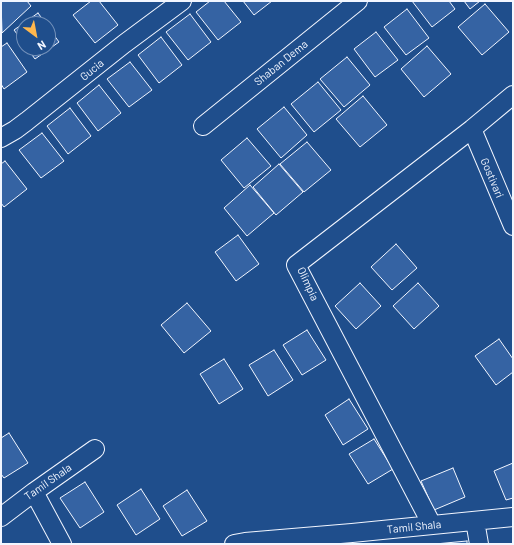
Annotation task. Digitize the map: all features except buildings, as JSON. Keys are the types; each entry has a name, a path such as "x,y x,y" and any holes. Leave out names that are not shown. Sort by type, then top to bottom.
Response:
{"street":[{"name":"Gucia","path":"1,138 21,126 124,44 182,1"},
{"name":"Shaban Dema","path":"204,126 358,1"},
{"name":"Olimpia","path":"432,525 296,265 472,129 513,95"},
{"name":"Gostivari","path":"472,129 513,226"},
{"name":"Tamil Shala","path":"1,517 96,449"},
{"path":"34,492 62,544"},
{"name":"Tamil Shala","path":"234,544 245,542 353,539 432,525 513,518"},
{"path":"476,521 479,544"}]}
